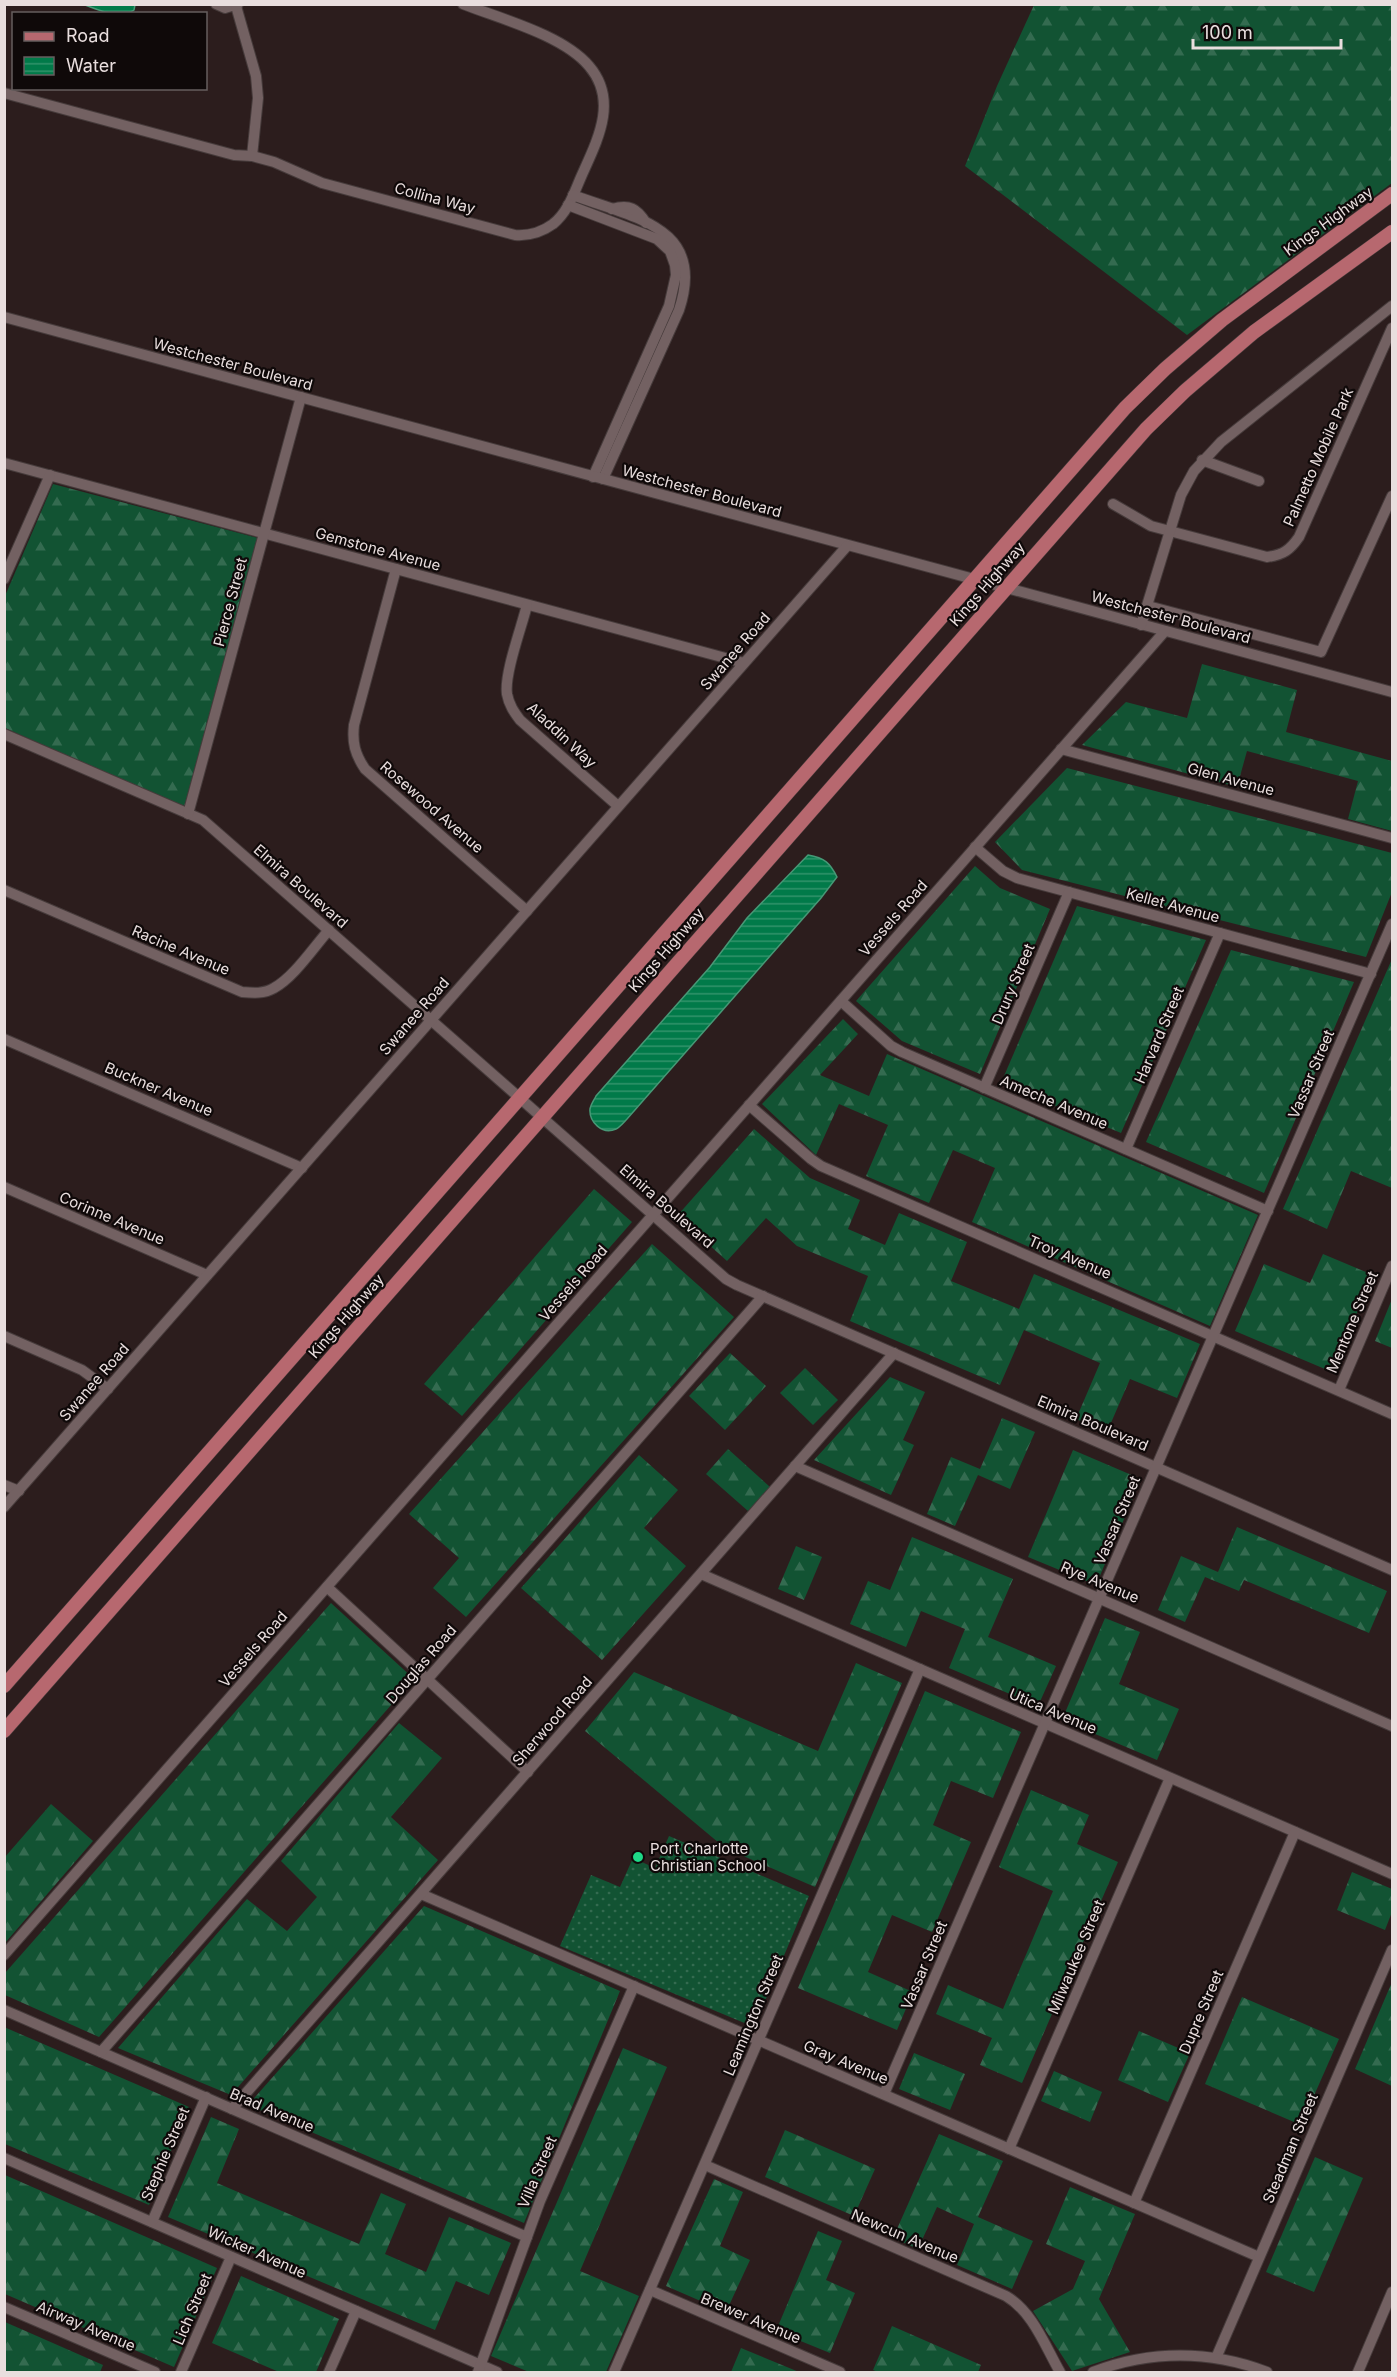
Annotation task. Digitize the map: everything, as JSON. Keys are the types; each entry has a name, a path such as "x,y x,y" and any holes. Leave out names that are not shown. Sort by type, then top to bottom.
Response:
{"main road":[{"name":"Kings Highway","path":"4,1686 1088,448 1165,369 1251,297 1392,194"},
{"name":"Kings Highway","path":"4,1731 1118,460 1185,391 1254,332 1392,232"}],"street":[{"path":"216,4 225,8 237,5 256,76 258,98 252,156"},
{"name":"Collina Way","path":"4,93 234,155 252,156 284,165 322,183 515,235 530,235 554,223 571,200 600,133 604,95 590,67 560,42 463,4"},
{"path":"571,200 604,210 657,239 678,258"},
{"path":"598,478 675,304 678,258 670,238 646,223 639,212 633,208 626,206 604,210"},
{"path":"1141,625 1181,495 1202,460 1221,442 1392,306"},
{"name":"Westchester Boulevard","path":"4,317 1392,692"},
{"name":"Palmetto Mobile Park","path":"1113,504 1151,526 1267,558 1281,556 1292,548 1299,537 1392,328"},
{"name":"Pierce Street","path":"188,814 301,398"},
{"path":"1202,460 1259,481"},
{"name":"Gemstone Avenue","path":"4,463 744,663"},
{"path":"4,579 50,475"},
{"path":"1148,606 1321,652 1392,496"},
{"name":"Swanee Road","path":"4,1507 847,546"},
{"name":"Rosewood Avenue","path":"396,569 354,725 352,741 356,756 365,769 527,910"},
{"name":"Aladdin Way","path":"527,605 508,676 507,692 511,707 520,720 618,806"},
{"name":"Vessels Road","path":"4,1955 1165,631"},
{"name":"Elmira Boulevard","path":"4,734 203,820 726,1279 1392,1570"},
{"name":"Glen Avenue","path":"1061,749 1392,838"},
{"name":"Kellet Avenue","path":"975,847 1003,872 1010,875 1371,974"},
{"name":"Racine Avenue","path":"4,890 242,992 258,993 273,989 285,979 328,930"},
{"name":"Drury Street","path":"984,1088 1069,892"},
{"name":"Vassar Street","path":"884,2094 1392,924"},
{"name":"Harvard Street","path":"1126,1149 1220,933"},
{"name":"Ameche Avenue","path":"840,1001 897,1049 1268,1211"},
{"name":"Buckner Avenue","path":"4,1039 302,1168"},
{"name":"Troy Avenue","path":"749,1105 821,1166 1392,1414"},
{"name":"Corinne Avenue","path":"4,1187 207,1275"},
{"name":"Mentone Street","path":"1338,1390 1392,1266"},
{"name":"Douglas Road","path":"101,2052 763,1296"},
{"path":"4,1336 82,1370 108,1389"},
{"name":"Sherwood Road","path":"232,2109 894,1353"},
{"name":"Rye Avenue","path":"795,1466 1392,1726"},
{"path":"4,1485 19,1491"},
{"name":"Utica Avenue","path":"701,1574 1392,1874"},
{"path":"327,1587 528,1772"},
{"name":"Leamington Street","path":"614,2373 920,1669"},
{"name":"Milwaukee Street","path":"1009,2149 1170,1778"},
{"name":"Dupre Street","path":"1134,2203 1295,1832"},
{"name":"Gray Avenue","path":"421,1894 1259,2258"},
{"name":"Steadman Street","path":"1216,2358 1392,1950"},
{"name":"Villa Street","path":"480,2369 540,2201 634,1986"},
{"name":"Brad Avenue","path":"4,2010 527,2237"},
{"name":"Stephie Street","path":"152,2222 206,2097"},
{"name":"Wicker Avenue","path":"4,2158 356,2311 480,2369 497,2373"},
{"name":"Newcun Avenue","path":"705,2165 1006,2296 1017,2303 1027,2315 1060,2373"},
{"name":"Lich Street","path":"181,2373 231,2257"},
{"name":"Brewer Avenue","path":"650,2290 840,2373"},
{"path":"1358,2373 1392,2292"},
{"name":"Airway Avenue","path":"4,2307 155,2373"},
{"path":"329,2373 356,2311"},
{"path":"1093,2373 1121,2363 1152,2357 1184,2355 1241,2363 1267,2373"}],"green space":[{"path":"1034,5 1392,5 1392,183 1187,335 965,166 997,86"},
{"path":"53,484 258,538 185,808 5,728 5,596"},
{"path":"1202,664 1297,690 1286,732 1392,761 1392,831 1348,819 1358,781 1247,751 1237,787 1082,745 1126,702 1187,718"},
{"path":"1067,768 1392,853 1392,892 1366,957 1022,870 995,842"},
{"path":"975,866 1000,888 1050,909 980,1074 902,1041 856,1001"},
{"path":"1077,906 1206,940 1121,1133 1001,1083"},
{"path":"1231,950 1354,982 1264,1193 1146,1142"},
{"path":"1392,959 1392,1188 1351,1171 1327,1229 1283,1209"},
{"path":"843,1019 858,1034 820,1075 869,1096 887,1054 1258,1215 1210,1326 972,1222 995,1168 953,1150 929,1203 866,1176 888,1125 839,1104 816,1155 762,1104"},
{"path":"754,1129 810,1178 860,1200 848,1229 885,1245 899,1213 967,1242 951,1281 1019,1309 1034,1274 1200,1344 1177,1398 1130,1379 1107,1432 1076,1419 1100,1363 1024,1330 1000,1385 850,1321 868,1276 797,1246 766,1218 727,1261 677,1216"},
{"path":"594,1189 632,1222 462,1416 424,1384"},
{"path":"652,1244 734,1317 466,1617 433,1588 459,1558 409,1514"},
{"path":"1323,1254 1373,1275 1332,1372 1235,1331 1264,1264 1310,1283"},
{"path":"1392,1299 1392,1348 1375,1341"},
{"path":"730,1353 766,1386 725,1430 689,1396"},
{"path":"805,1368 838,1400 813,1425 780,1393"},
{"path":"890,1377 925,1392 903,1440 914,1445 891,1495 814,1460"},
{"path":"1002,1418 1035,1432 1010,1489 978,1475 955,1526 927,1514 951,1457 980,1469"},
{"path":"728,1449 770,1487 748,1511 706,1474"},
{"path":"1073,1450 1141,1479 1096,1585 1028,1557"},
{"path":"639,1455 678,1490 644,1528 686,1566 602,1660 521,1588"},
{"path":"1237,1527 1387,1591 1369,1633 1244,1580 1239,1591 1205,1577 1185,1622 1158,1610 1181,1556 1218,1572"},
{"path":"912,1537 1013,1579 988,1637 1056,1666 1038,1706 949,1668 965,1629 921,1611 906,1647 850,1624 868,1581 890,1590"},
{"path":"796,1546 822,1557 804,1600 778,1589"},
{"path":"331,1603 414,1679 99,2037 5,1995 5,1973"},
{"path":"1105,1618 1140,1632 1119,1684 1179,1709 1157,1760 1062,1720"},
{"path":"856,1663 902,1683 815,1887 725,1848 585,1731 634,1672 818,1751"},
{"path":"925,1691 1021,1732 993,1798 951,1781 933,1825 971,1842 932,1932 892,1915 868,1972 913,1992 897,2030 798,1988"},
{"path":"399,1723 442,1758 391,1817 438,1860 231,2095 118,2048 247,1899 287,1931 317,1897 281,1861"},
{"path":"1031,1790 1089,1815 1077,1844 1118,1862 1022,2083 980,2065 992,2038 936,2014 948,1985 1003,2009 1053,1891 999,1867"},
{"path":"51,1804 93,1841 5,1943 5,1857"},
{"path":"669,1836 809,1896 754,2027 560,1946 591,1875 620,1887 633,1858 655,1868"},
{"path":"1352,1872 1392,1889 1392,1912 1385,1930 1337,1910"},
{"path":"424,1906 620,1991 524,2223 248,2105"},
{"path":"1392,1982 1392,2086 1355,2069"},
{"path":"1242,1997 1339,2039 1301,2125 1205,2084"},
{"path":"4,2027 189,2107 149,2205 5,2144"},
{"path":"1139,2031 1190,2053 1168,2102 1118,2080"},
{"path":"623,2048 667,2067 580,2271 639,2296 606,2372 529,2372 491,2356"},
{"path":"914,2053 965,2074 950,2110 899,2089"},
{"path":"1054,2071 1102,2092 1090,2122 1041,2101"},
{"path":"211,2117 239,2129 217,2183 359,2244 381,2193 406,2204 385,2254 426,2272 449,2217 511,2243 489,2295 456,2281 435,2330 168,2217"},
{"path":"785,2130 875,2169 854,2216 765,2177"},
{"path":"939,2134 1003,2161 978,2217 1033,2241 1012,2289 957,2265 974,2224 937,2207 918,2249 893,2238"},
{"path":"1315,2157 1363,2178 1314,2292 1266,2272"},
{"path":"5,2175 217,2268 174,2367 5,2294"},
{"path":"714,2179 743,2192 720,2246 750,2260 726,2312 666,2286"},
{"path":"1070,2187 1135,2214 1099,2299 1130,2352 1072,2371 1033,2311 1073,2289 1085,2261 1046,2244"},
{"path":"818,2231 842,2241 826,2280 855,2293 830,2353 776,2331"},
{"path":"241,2276 339,2319 316,2372 279,2372 212,2343"},
{"path":"5,2322 103,2365 100,2372 5,2372"},
{"path":"892,2326 981,2365 978,2372 878,2372 873,2370"},
{"path":"741,2348 799,2372 731,2372"}],"water":[{"path":"85,5 135,5 134,10 130,12 106,12"},
{"path":"808,855 826,862 837,877 821,898 622,1124 611,1130 597,1126 590,1114 596,1096 710,967 747,918"}],"place":[{"name":"Port Charlotte Christian School","path":"638,1857"}]}
